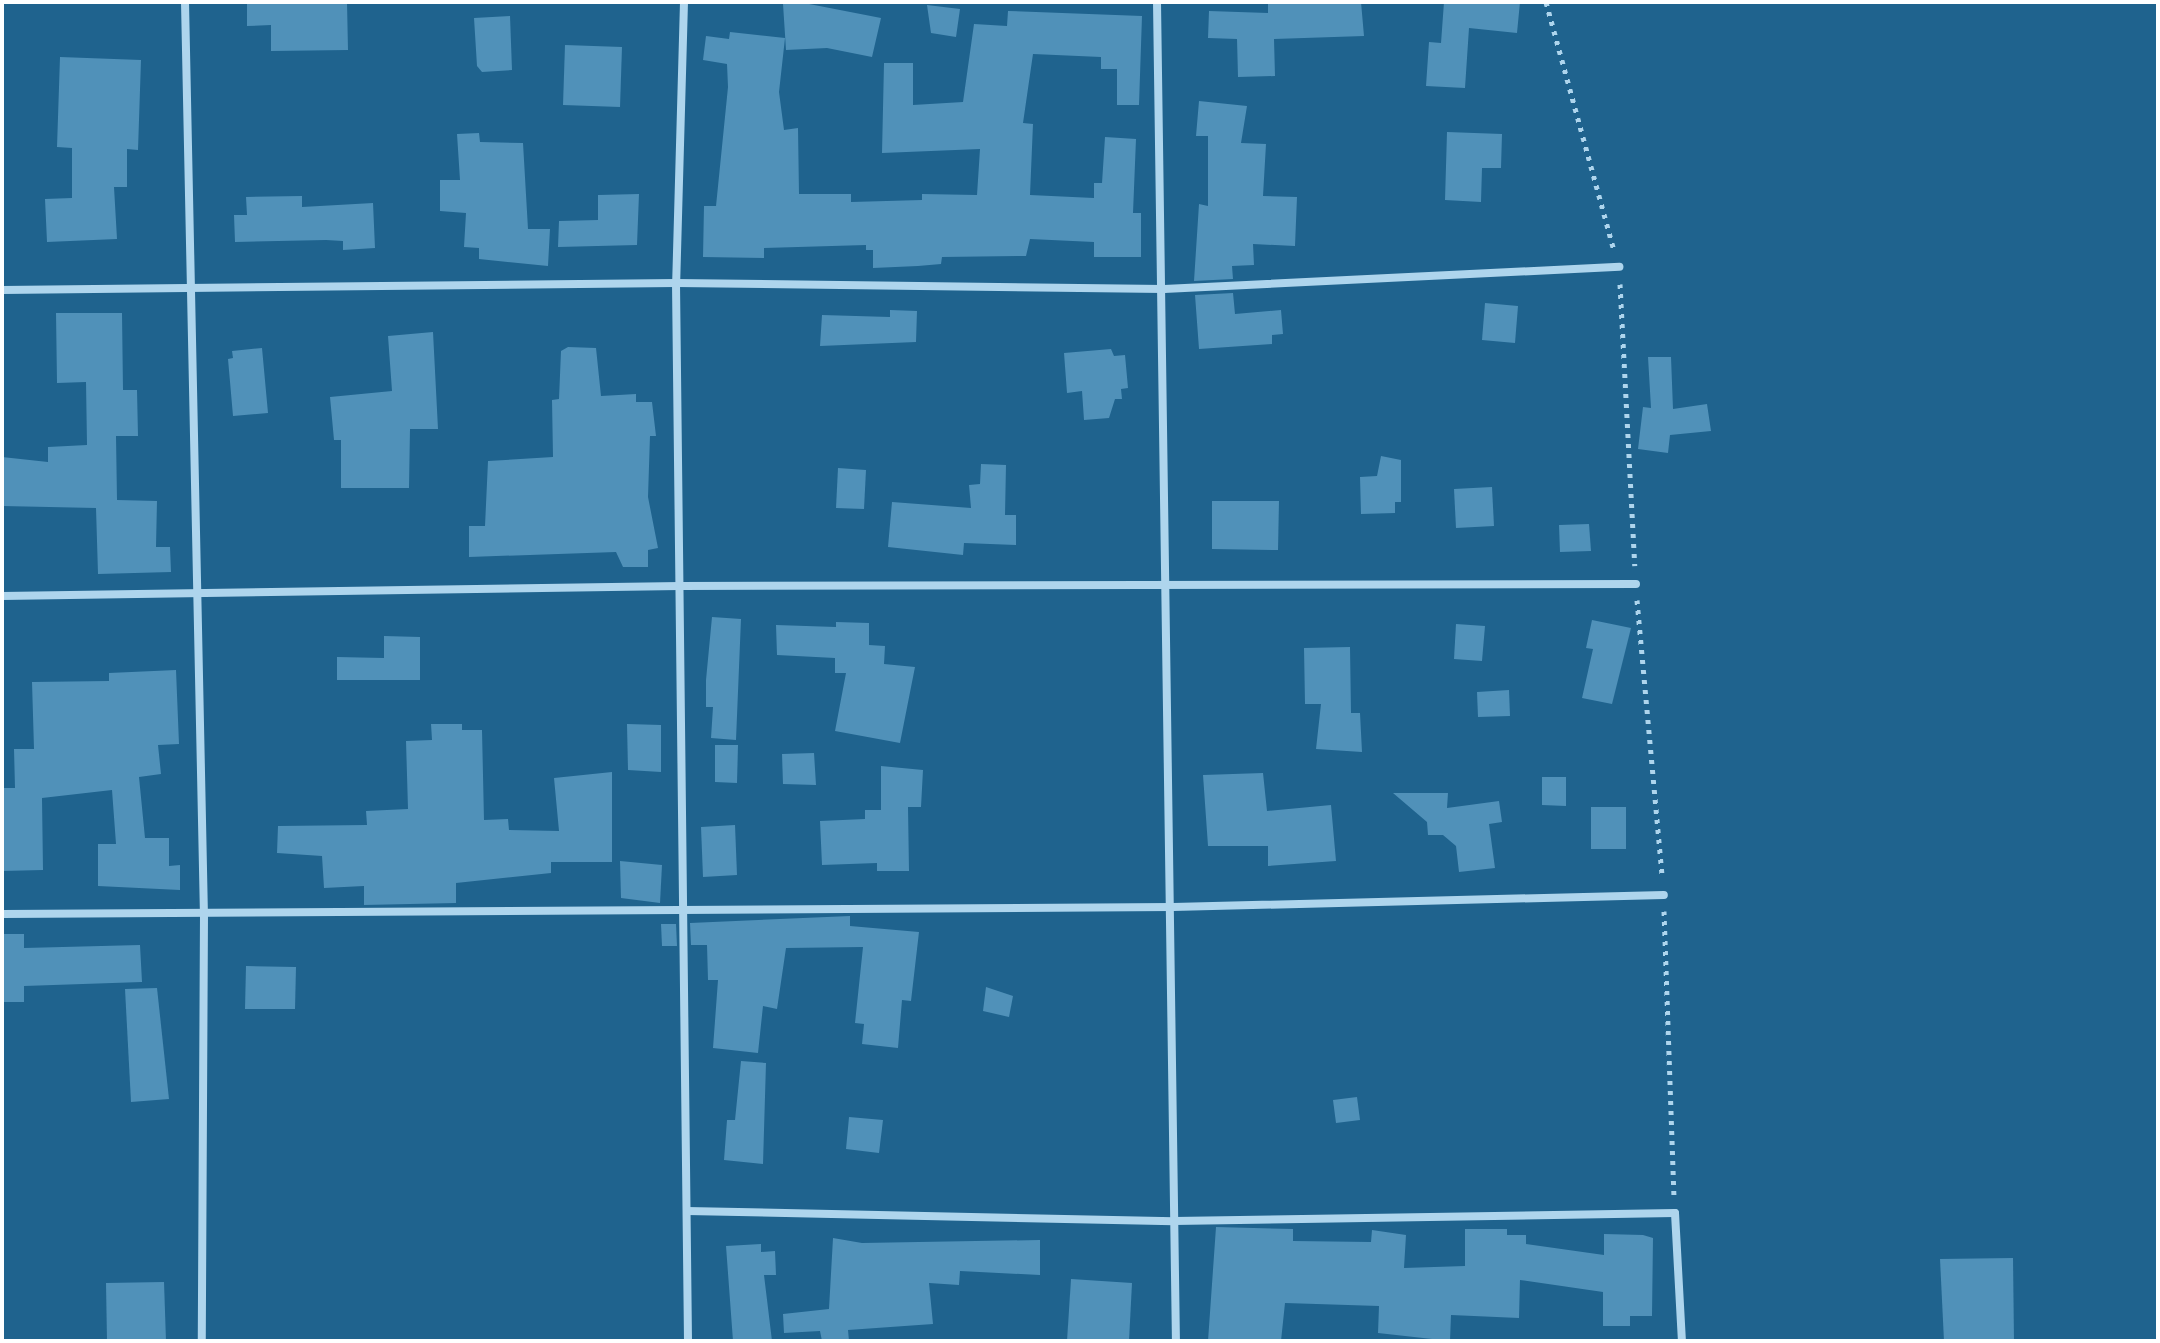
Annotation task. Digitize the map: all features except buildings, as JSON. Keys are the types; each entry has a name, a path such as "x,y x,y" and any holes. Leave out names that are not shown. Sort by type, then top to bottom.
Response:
{"street":[{"path":"185,2 204,914 202,1341"},
{"path":"684,2 676,283 688,1341"},
{"path":"1157,2 1173,907 1176,1341"},
{"path":"2,290 676,283 1164,289 1619,267"},
{"path":"2,596 680,586 1636,584"},
{"path":"2,914 1173,907 1664,895"},
{"path":"687,1211 1174,1221 1675,1213 1682,1341"}]}
